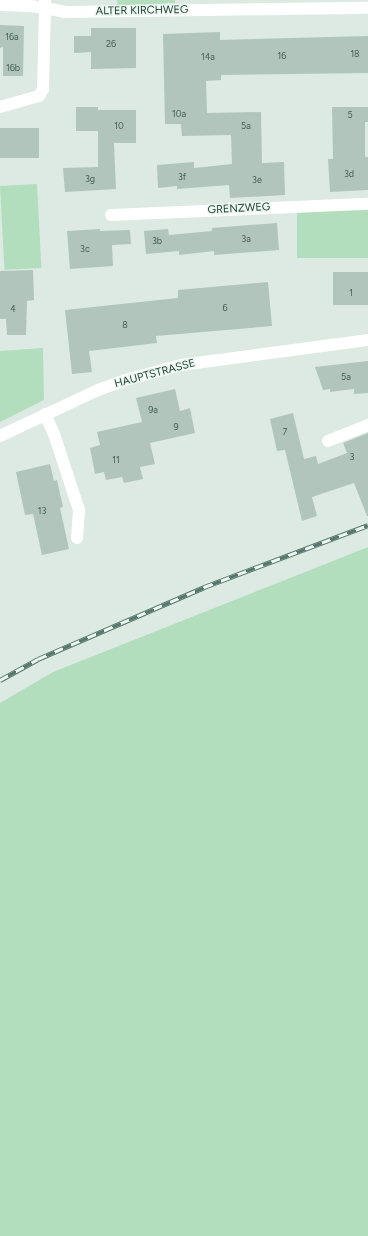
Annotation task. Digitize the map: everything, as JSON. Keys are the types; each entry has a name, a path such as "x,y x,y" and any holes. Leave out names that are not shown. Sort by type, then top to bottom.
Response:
{"street":[{"name":"ALTER KIRCHWEG","path":"0,5 30,6 45,4 66,12 368,8"},
{"path":"0,107 38,96 43,89 45,4"},
{"name":"GRENZWEG","path":"111,215 368,204"},
{"name":"HAUPTSTRASSE","path":"0,436 45,414 125,380 181,365 368,340"},
{"path":"45,414 54,434 79,510 77,538"},
{"path":"328,441 368,425"}],"green space":[{"path":"117,0 175,0 175,3 118,6"},
{"path":"37,184 41,268 4,270 0,186"},
{"path":"297,209 368,209 368,258 297,258"},
{"path":"43,348 44,400 0,422 0,351"},
{"path":"368,547 368,1236 0,1236 0,703 53,672"}],"building":[{"path":"0,25 24,26 23,76 3,76 3,47 0,48"},
{"path":"91,28 136,28 136,68 91,69 91,52 74,53 74,36 91,36"},
{"path":"220,32 220,40 368,36 368,73 221,75 221,80 206,81 207,113 261,112 262,163 284,162 285,195 230,198 229,185 177,189 177,186 158,188 157,165 194,162 194,168 232,164 231,135 182,136 181,124 165,124 163,34"},
{"path":"76,107 98,107 98,110 136,110 136,143 114,143 116,189 65,192 63,168 98,167 98,131 76,131"},
{"path":"332,107 368,107 368,122 365,122 365,157 368,157 368,190 330,192 328,159 333,159"},
{"path":"0,128 39,128 39,158 0,158"},
{"path":"277,223 279,250 214,255 214,251 179,255 179,251 146,254 144,231 168,229 169,235 212,231 212,228"},
{"path":"100,229 100,231 130,230 131,244 112,245 113,266 70,269 67,231"},
{"path":"33,270 34,300 27,301 26,335 7,335 6,319 0,319 0,271"},
{"path":"333,272 368,272 368,305 333,305"},
{"path":"268,282 272,326 156,336 157,343 89,351 92,372 72,374 65,310 178,298 178,290"},
{"path":"368,361 368,393 354,394 354,389 330,392 330,389 323,390 315,367"},
{"path":"175,389 180,411 190,408 195,433 150,443 155,464 140,467 143,479 124,483 122,477 106,480 104,472 95,474 90,448 100,445 97,432 142,422 136,398"},
{"path":"293,413 304,459 316,456 318,464 347,453 343,443 368,433 368,516 354,483 312,497 317,516 302,521 285,450 277,451 270,419"},
{"path":"50,464 54,481 57,480 63,507 60,508 69,549 42,555 33,514 25,515 16,472"}],"railway":[{"path":"0,680 38,659 204,587 368,525"}]}
